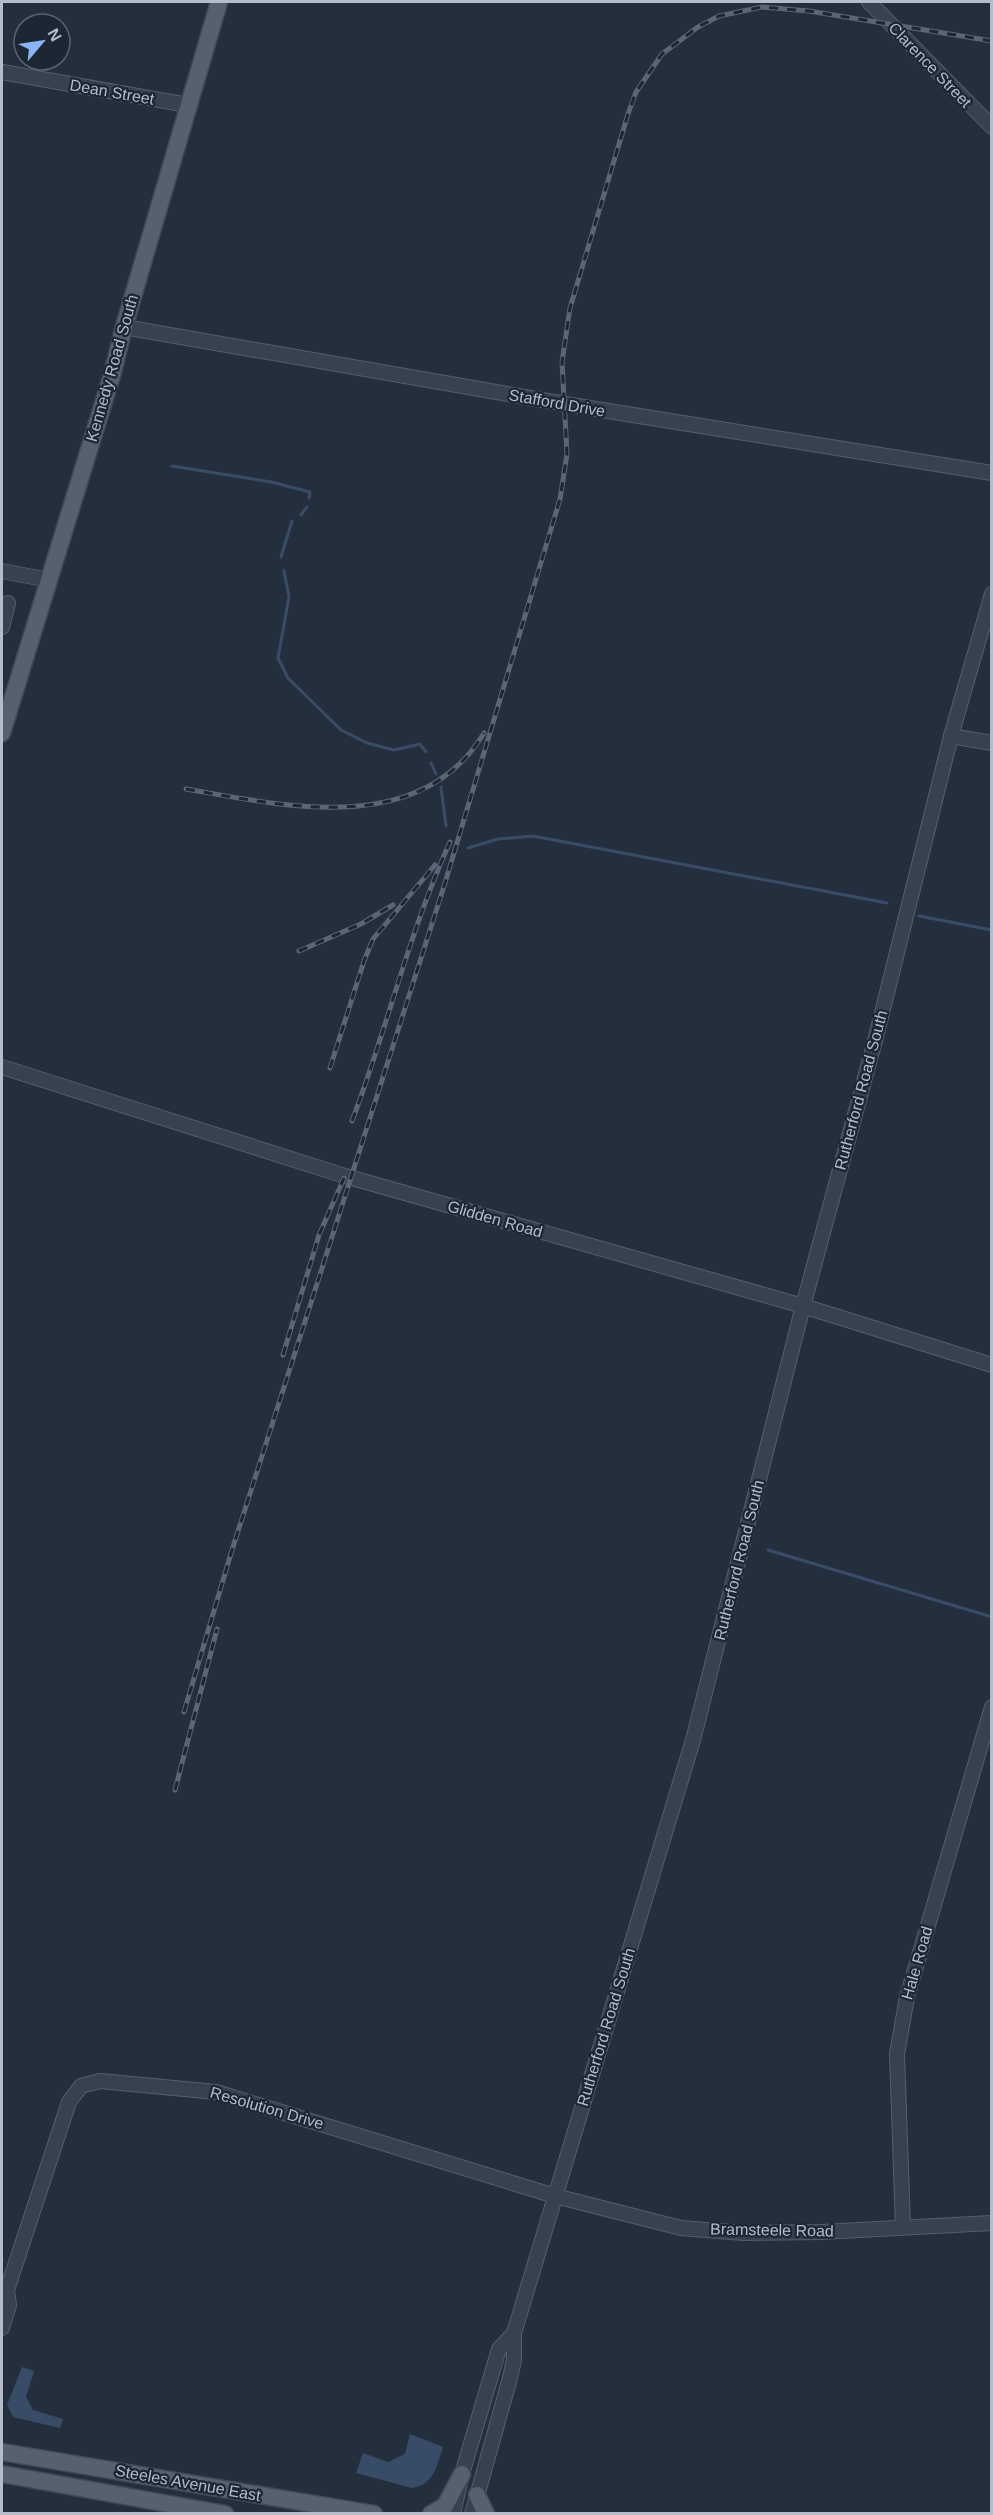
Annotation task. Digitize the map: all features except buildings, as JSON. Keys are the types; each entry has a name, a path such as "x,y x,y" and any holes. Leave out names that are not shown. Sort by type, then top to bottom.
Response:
{"main road":[{"name":"Kennedy Road South","path":"2,730 112,375 219,2"},
{"name":"Steeles Avenue East","path":"2,2452 374,2514"},
{"name":"Steeles Avenue East","path":"2,2474 225,2514"},
{"path":"431,2514 445,2506 462,2474"},
{"path":"477,2495 486,2514"}],"street":[{"name":"Clarence Street","path":"869,2 992,127"},
{"name":"Dean Street","path":"2,72 188,105"},
{"name":"Stafford Drive","path":"124,327 546,401 992,473"},
{"path":"2,571 49,580"},
{"name":"Rutherford Road South","path":"453,2514 462,2474 498,2349 514,2333 693,1740 803,1306 876,1036 951,736 992,594"},
{"path":"2,627 8,603"},
{"path":"951,736 992,743"},
{"name":"Glidden Road","path":"2,1067 345,1176 803,1306 992,1365"},
{"name":"Hale Road","path":"903,2226 897,2054 901,2027 907,1997 992,1707"},
{"name":"Resolution Drive","path":"2,2328 9,2305 4,2293 69,2102 81,2086 90,2082 216,2092 555,2196"},
{"name":"Bramsteele Road","path":"555,2196 681,2228 744,2233 821,2232 992,2223"},
{"path":"472,2514 514,2361 514,2333"}],"water":[{"path":"22,2367 34,2371 26,2397 33,2410 63,2419 60,2428 13,2417 7,2405"},
{"path":"410,2434 443,2447 434,2473 425,2483 412,2488 356,2473 363,2453 388,2462 405,2454"}],"waterway":[{"path":"172,466 271,482 310,492 309,498"},
{"path":"301,515 307,507"},
{"path":"281,557 292,521"},
{"path":"284,571 289,597 278,658 288,678 341,730 367,743 394,750 420,744 426,752"},
{"path":"431,763 436,774"},
{"path":"441,787 446,826"},
{"path":"468,848 498,839 533,836 887,903"},
{"path":"919,916 992,930"},
{"path":"768,1550 992,1617"}],"railway":[{"path":"184,1712 232,1550 445,883 560,499 567,454 562,362 570,308 636,92 662,54 698,27 719,16 762,7 809,11 992,41"},
{"path":"186,789 265,802 307,806 348,807 388,801 425,788 457,766 484,733"},
{"path":"352,1121 422,911 450,842"},
{"path":"330,1068 373,939 435,865"},
{"path":"299,951 361,924 393,905"},
{"path":"283,1355 319,1235 344,1178"},
{"path":"175,1790 217,1629"}]}
